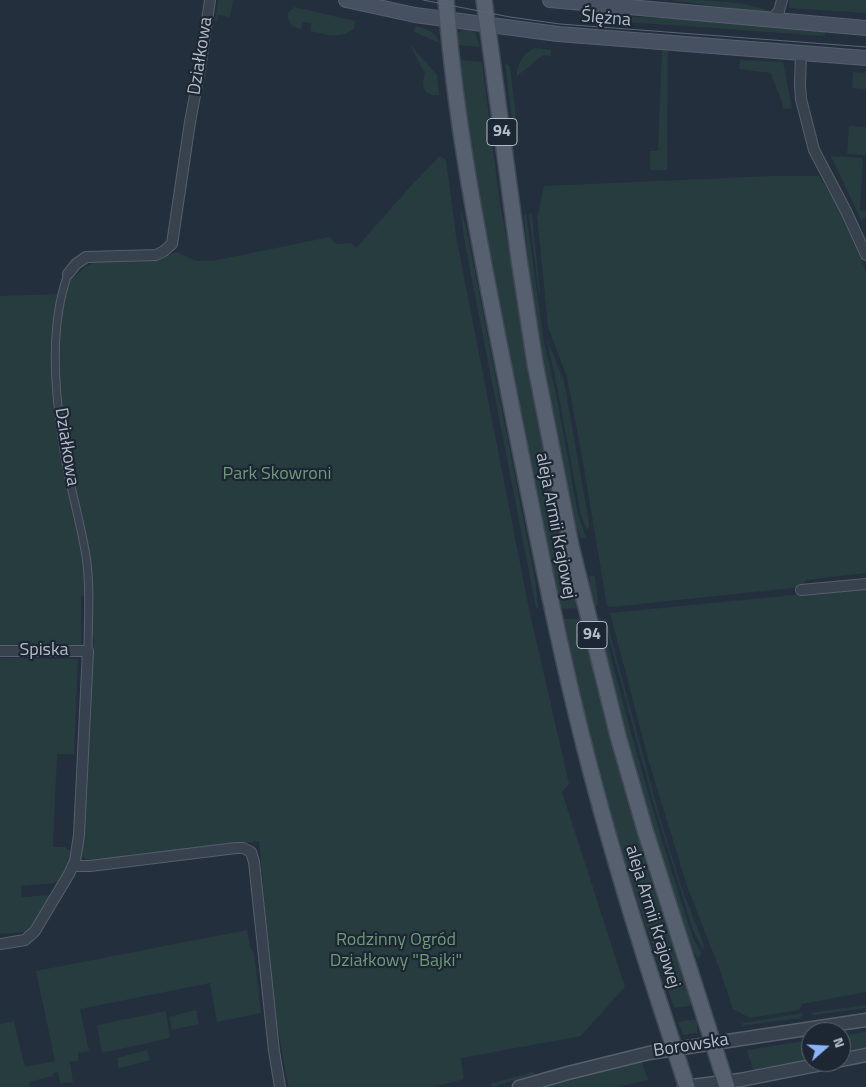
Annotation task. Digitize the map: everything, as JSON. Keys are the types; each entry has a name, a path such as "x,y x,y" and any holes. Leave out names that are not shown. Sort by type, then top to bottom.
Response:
{"main road":[{"name":"Ślężna","path":"346,0 411,14 488,25 605,38 866,58"},
{"name":"94","path":"446,0 448,20"},
{"name":"94","path":"484,0 488,25"},
{"name":"Ślężna","path":"550,0 866,28"},
{"name":"aleja Armii Krajowej","path":"448,20 470,186 554,620 585,751 611,848 686,1087"},
{"name":"aleja Armii Krajowej","path":"488,25 535,364 571,546 618,736 645,830 726,1084"}],"street":[{"name":"Działkowa","path":"0,944 25,940 35,931 73,866 79,835 88,651 86,557 66,463 57,390 57,322 64,285 68,274 76,264 86,257 156,255 172,244 210,0"},
{"path":"770,20 779,11 782,0"},
{"path":"801,53 801,99 814,150 846,211 866,255"},
{"path":"801,590 866,584"},
{"name":"Spiska","path":"0,651 88,651"},
{"path":"73,866 90,866 236,848 243,848 251,852 254,862 274,1051 280,1087"},
{"name":"Borowska","path":"519,1087 639,1055 866,1020"},
{"path":"851,1058 866,1055"},
{"path":"686,1087 726,1084 801,1068"}],"green space":[{"path":"218,0 233,0 230,17 218,15 217,22 215,22"},
{"path":"670,0 733,3 770,11 762,13"},
{"path":"789,0 866,0 866,13 789,8"},
{"path":"294,7 355,21 354,29 343,34 332,35 310,31 311,23 303,22 301,29 298,28 293,26 288,19 288,13"},
{"path":"587,14 616,17 673,18 825,31 825,36 587,19"},
{"path":"536,24 605,32 824,46 823,49 680,39 536,26"},
{"path":"415,26 430,31 440,43 414,32"},
{"path":"464,29 475,32 480,47 458,45 458,33"},
{"path":"409,43 437,75 439,95 431,95 424,89 425,74"},
{"path":"535,48 551,50 551,56 543,55 517,76 518,67 522,59"},
{"path":"662,51 668,51 667,170 650,170 650,151 658,151"},
{"path":"459,60 482,62 500,204 579,608 558,609 473,168"},
{"path":"740,60 783,62 792,108 783,109 771,73 739,69"},
{"path":"505,63 510,66 519,143 515,143"},
{"path":"853,72 866,73 866,89 852,88"},
{"path":"849,126 866,127 866,155 847,154"},
{"name":"Park Skowroni","path":"440,156 446,160 456,236 529,609 569,784 562,792 625,987 581,1036 461,1058 464,1079 433,1087 289,1087 274,996 259,841 90,862 82,856 94,640 92,633 91,595 81,596 81,648 0,647 0,296 57,294 66,291 70,281 86,266 100,261 158,260 176,252 197,261 212,261 330,237 336,244 351,243 356,248"},
{"path":"831,156 863,158 860,210 866,211 866,217 861,220"},
{"path":"772,176 819,176 836,203 866,271 866,573 806,580 801,587 607,606 567,377 548,327 537,215 544,186"},
{"path":"461,213 467,231 535,579 538,609 536,607 464,239"},
{"path":"526,213 544,342 557,398 578,515 586,537 581,539 572,516 538,340 531,292 524,216"},
{"path":"529,213 532,215 539,295"},
{"path":"546,337 564,381 589,523 589,528 586,529 581,515"},
{"path":"589,576 595,576 597,606 592,606"},
{"path":"866,588 866,992 802,1004 799,1010 750,1018 733,1009 687,886 649,762 610,613"},
{"path":"595,618 601,618 656,819 693,938 701,953 698,959 687,939 681,922 638,784"},
{"path":"560,619 581,619 624,783 693,1005 674,1008 619,847"},
{"path":"604,619 606,619 660,818 681,886 704,945 703,950 693,930 653,801"},
{"path":"0,658 78,659 74,754 57,754 53,847 65,847 73,853 66,871 58,881 21,886 22,897 51,895 41,913 25,934 23,932 0,934"},
{"path":"247,930 255,960 261,1013 217,1022 210,983 80,1009 89,1051 78,1053 79,1061 70,1062 73,1082 60,1083 58,1072 53,1073 53,1076 29,1082 30,1087 0,1087 0,1024 14,1021 25,1067 55,1061 36,971"},
{"path":"866,1005 866,1008 814,1015 810,1013"},
{"path":"196,1010 199,1024 172,1030 169,1017"},
{"path":"166,1011 170,1038 102,1053 97,1025"},
{"path":"803,1013 800,1018 741,1026 743,1023"},
{"path":"697,1019 697,1033 683,1035 678,1022"},
{"path":"866,1032 866,1048 851,1051 851,1034"},
{"path":"801,1042 801,1061 753,1070 747,1050"},
{"path":"147,1050 150,1060 119,1068 117,1058"},
{"path":"641,1060 648,1080 617,1087 544,1087"},
{"path":"533,1072 536,1074 493,1087 490,1084"}],"tram line":[{"path":"423,0 510,17 560,24 866,47"}],"park label":[{"name":"Rodzinny Ogród Działkowy \"Bajki\"","path":"396,951"}]}
